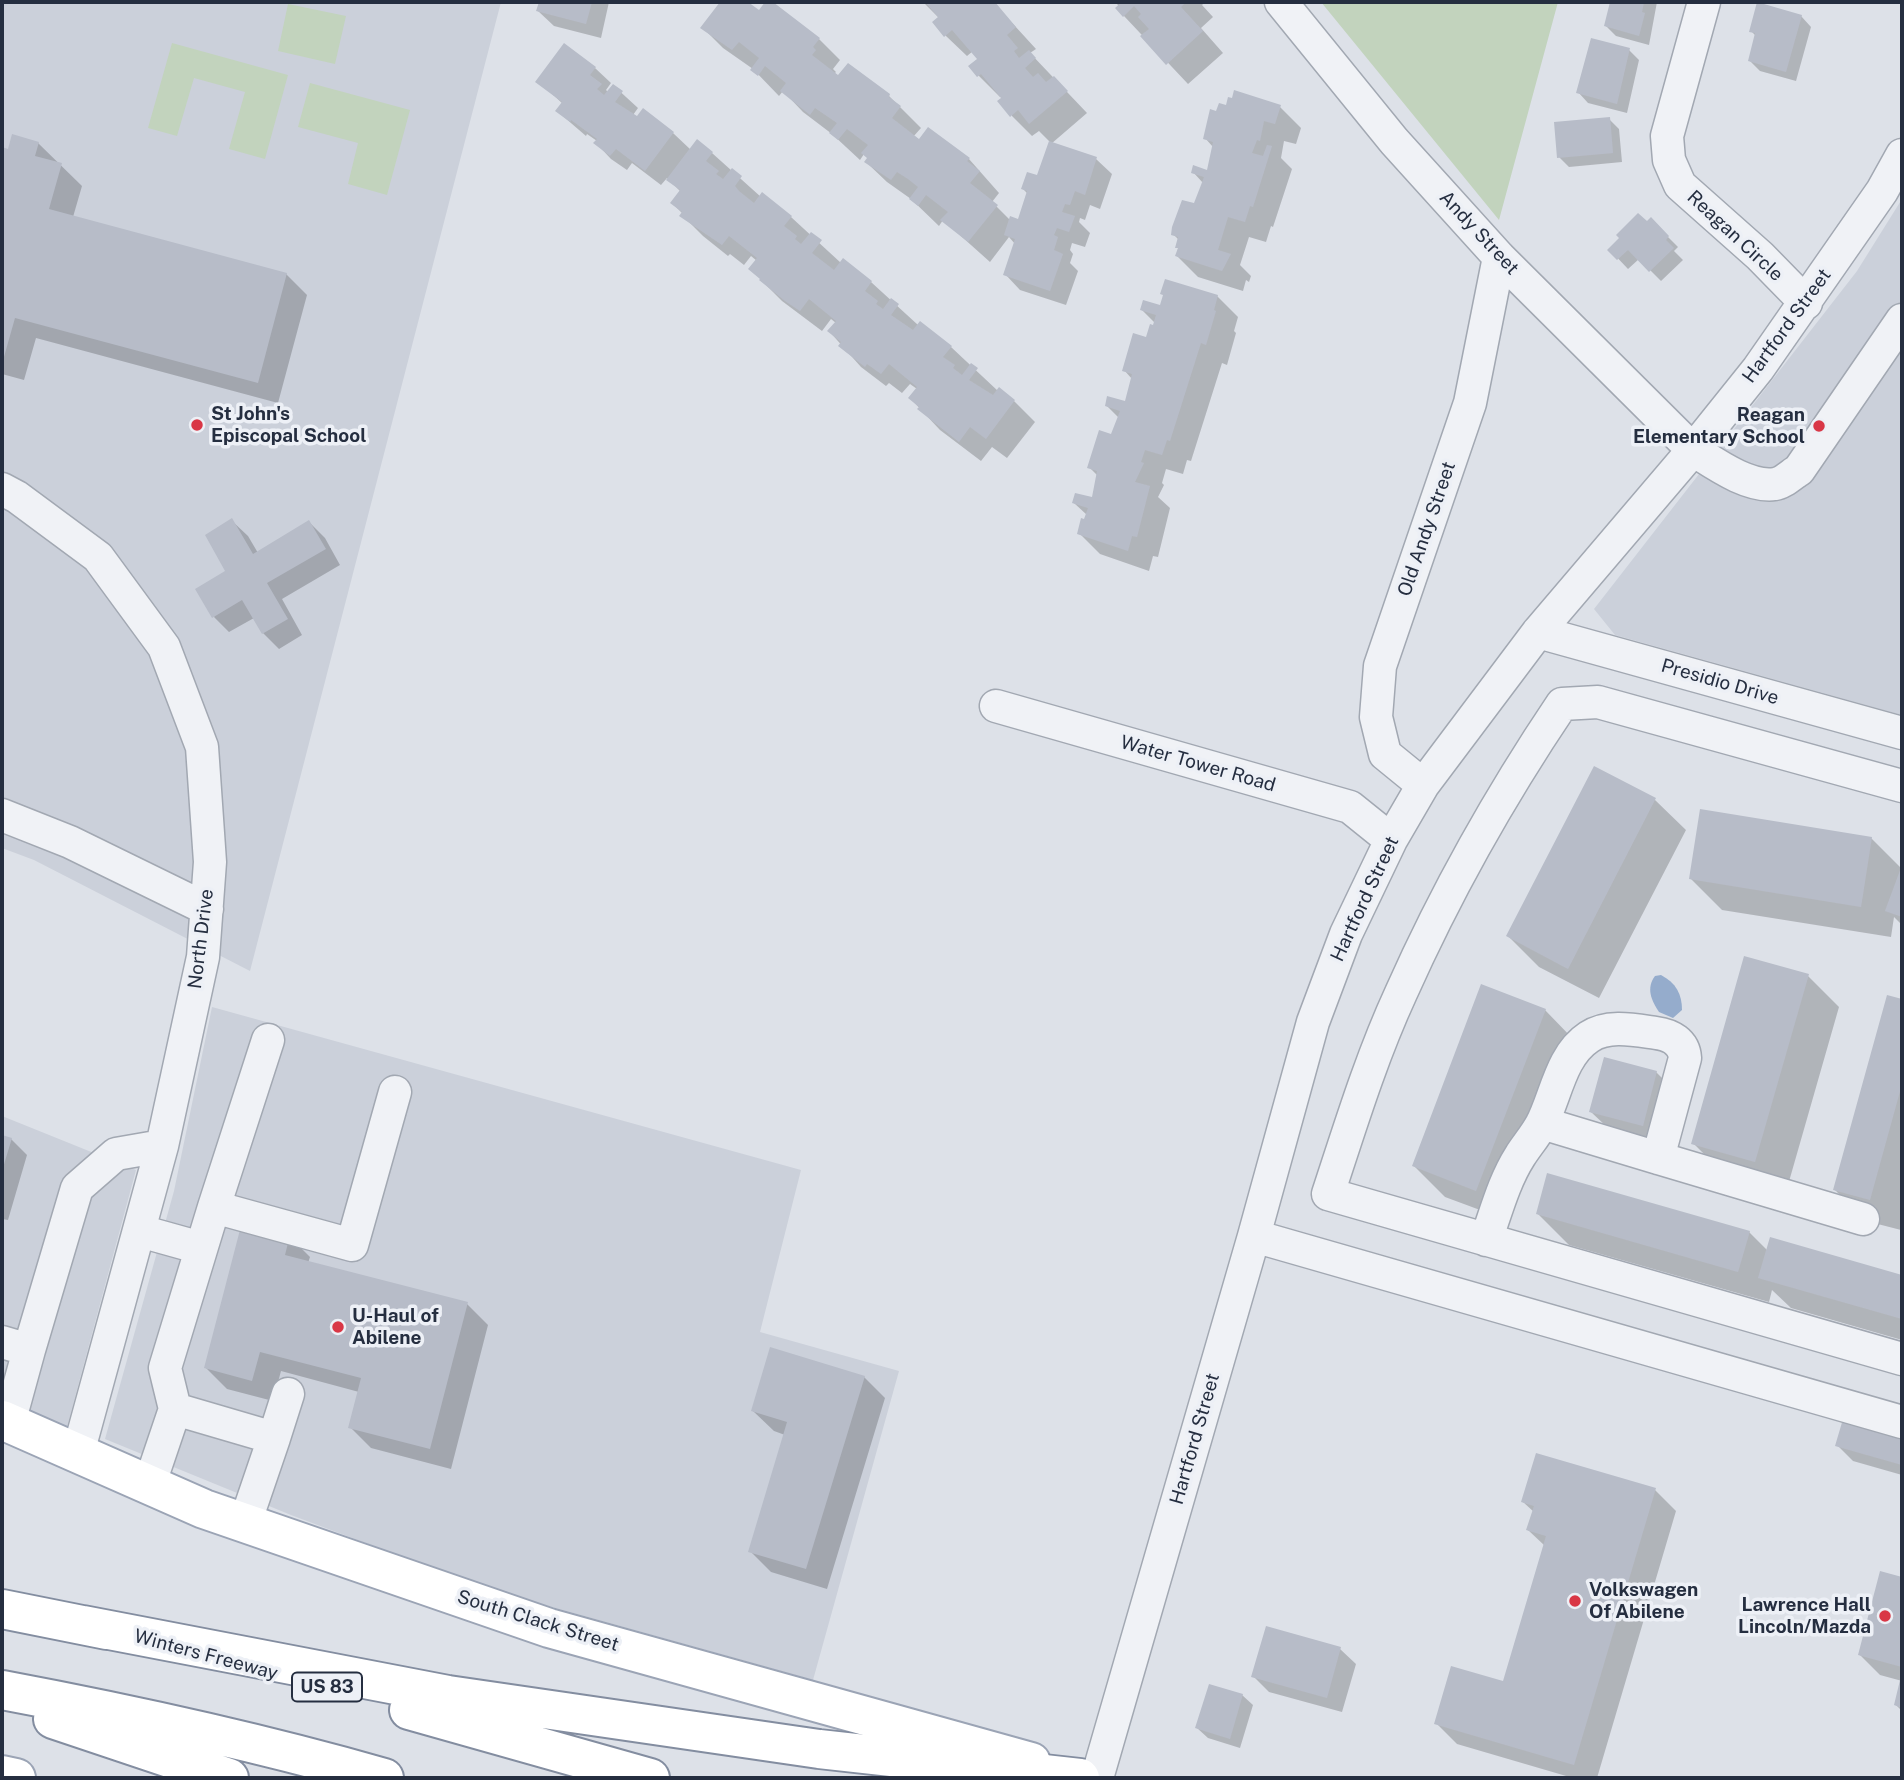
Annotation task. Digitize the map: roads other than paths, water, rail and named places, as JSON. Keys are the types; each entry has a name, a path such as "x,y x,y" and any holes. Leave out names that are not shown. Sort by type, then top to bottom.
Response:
{"main road":[{"name":"South Clack Street","path":"5,1421 204,1508 549,1628 1090,1778"},
{"name":"Winters Freeway","path":"2,1609 132,1635 381,1701 650,1778"},
{"path":"83,1625 448,1695 819,1749 1080,1778"},
{"path":"2,1689 115,1711 313,1758 384,1778"},
{"path":"2,1702 229,1778"},
{"path":"2,1774 16,1778"}],"street":[{"name":"Andy Street","path":"1281,2 1394,141 1499,257 1693,450 1731,474 1776,484 1799,470 1902,320"},
{"name":"Reagan Circle","path":"1703,2 1667,136 1668,160 1680,185 1760,256 1805,303"},
{"name":"Hartford Street","path":"1097,1778 1313,1022 1346,934 1391,841 1423,785 1538,632 1693,450 1758,369 1882,191 1902,155"},
{"name":"Old Andy Street","path":"1423,785 1385,754 1376,717 1380,666 1470,403 1499,257"},
{"name":"North Drive","path":"2,489 17,497 97,557 164,647 202,747 210,862 203,957 162,1146 78,1453"},
{"name":"Presidio Drive","path":"1538,632 1902,733"},
{"path":"1685,726 1699,676"},
{"path":"1902,786 1598,702 1562,704 1520,767 1463,866 1400,994 1359,1097 1328,1194 1902,1359"},
{"name":"Water Tower Road","path":"996,706 1350,807 1391,841"},
{"path":"2,816 70,842 207,909"},
{"path":"1486,1240 1506,1183 1542,1123 1567,1062 1580,1044 1597,1032 1619,1029 1667,1035 1681,1046 1685,1058 1658,1158"},
{"path":"150,1483 175,1409 165,1367 268,1040"},
{"path":"214,1207 352,1245 395,1092"},
{"path":"1542,1123 1863,1219"},
{"path":"5,1421 15,1346 77,1188 116,1154 162,1146"},
{"path":"140,1231 201,1248"},
{"path":"1254,1236 1902,1422"},
{"path":"246,1523 288,1394"},
{"path":"175,1409 274,1438"}],"water":[{"path":"1661,975 1674,985 1681,999 1682,1010 1673,1018 1659,1012 1652,999 1652,980"}],"place":[{"name":"St John's Episcopal School","path":"197,425"},
{"name":"Reagan Elementary School","path":"1819,426"},
{"name":"U-Haul of Abilene","path":"338,1327"},
{"name":"Volkswagen Of Abilene","path":"1575,1601"},
{"name":"Lawrence Hall Lincoln/Mazda","path":"1885,1616"}]}
